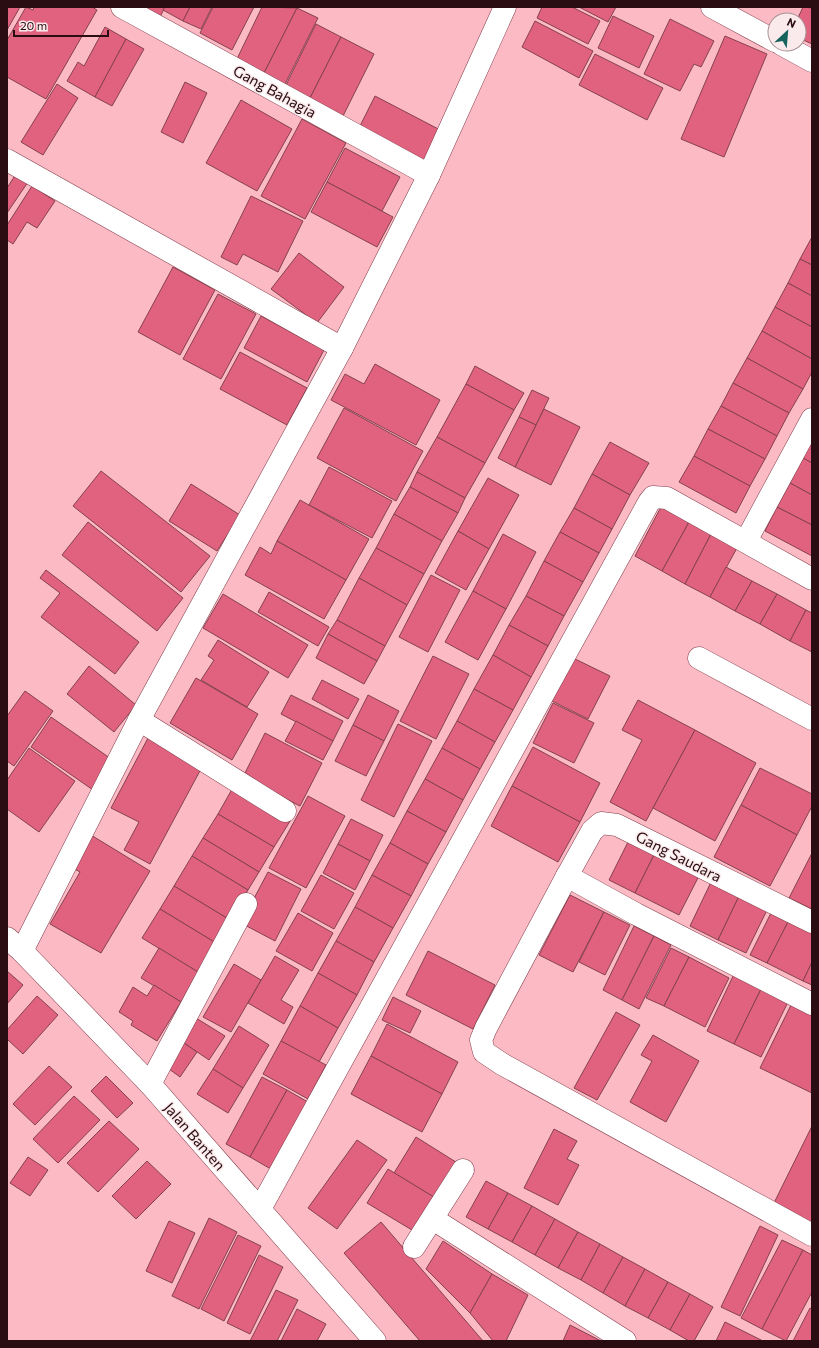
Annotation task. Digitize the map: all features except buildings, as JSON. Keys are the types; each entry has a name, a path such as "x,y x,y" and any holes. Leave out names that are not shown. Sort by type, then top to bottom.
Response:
{"street":[{"name":"Gang Bahagia","path":"122,7 429,175"},
{"path":"14,945 139,720 342,348 429,175 505,7"},
{"path":"712,7 767,37"},
{"path":"796,52 812,61"},
{"path":"7,160 342,348"},
{"path":"746,541 812,419"},
{"path":"260,1210 653,497 667,498 812,579"},
{"path":"699,658 812,719"},
{"path":"139,720 285,811"},
{"name":"Gang Saudara","path":"812,922 617,825 602,824 592,831 486,1028 481,1040 484,1052 502,1064 812,1236"},
{"path":"567,876 636,914 812,1004"},
{"path":"150,1084 246,904"},
{"name":"Jalan Banten","path":"14,945 150,1084 373,1340"},
{"path":"414,1247 463,1170"},
{"path":"433,1219 625,1341"}]}
